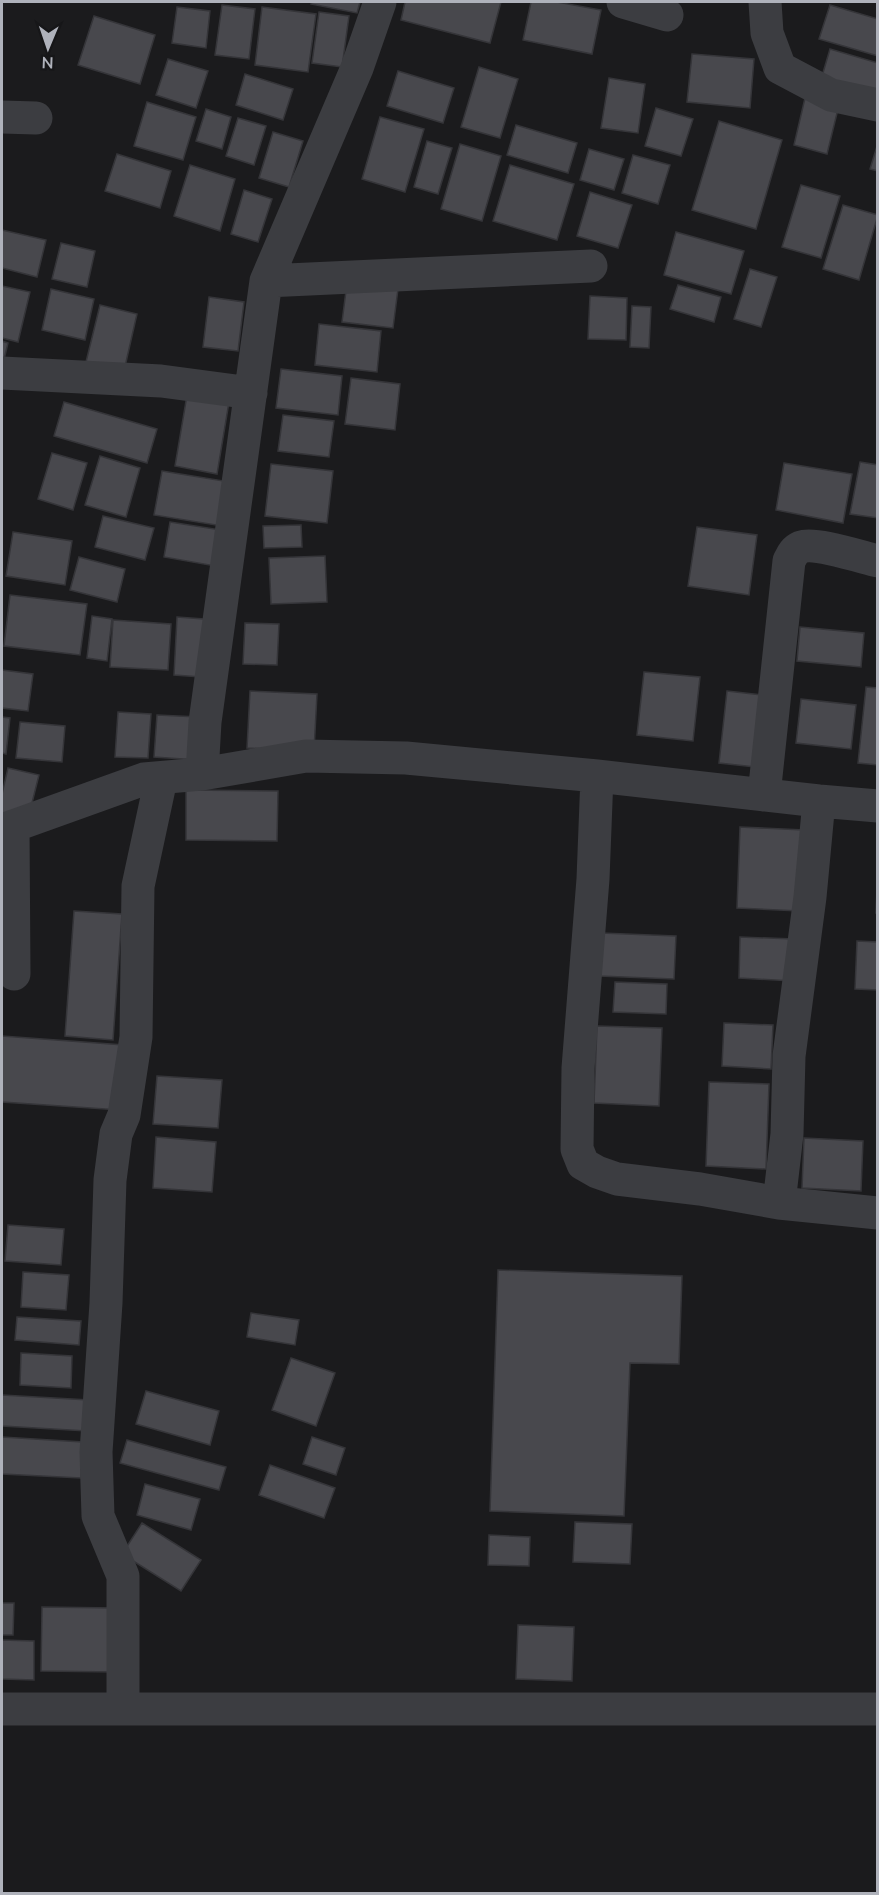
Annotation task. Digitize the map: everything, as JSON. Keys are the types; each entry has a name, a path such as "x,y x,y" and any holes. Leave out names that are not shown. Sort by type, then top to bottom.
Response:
{"street":[{"path":"202,774 205,722 266,281 357,68 380,2"},
{"path":"623,2 667,15"},
{"path":"765,2 767,33 780,68 831,95 878,105"},
{"path":"2,117 36,118"},
{"path":"266,281 591,266"},
{"path":"2,373 161,381 251,393"},
{"path":"764,795 789,561 794,551 803,546 814,546 878,561"},
{"path":"14,974 7,828 144,779 202,774 306,756 406,758 878,806"},
{"path":"597,776 578,1068 577,1149 583,1164 616,1179 699,1189 779,1203 878,1213"},
{"path":"123,1709 123,1576 98,1516 96,1452 106,1303 110,1180 116,1134 124,1116 136,1037 138,886 161,779"},
{"path":"779,1203 787,1134 789,1056 810,897 819,801"},
{"path":"2,1709 878,1709"}],"building":[{"path":"312,2 360,2 357,13 311,4"},
{"path":"405,2 501,2 490,43 401,20"},
{"path":"531,2 557,2 601,10 592,54 523,40"},
{"path":"222,5 255,9 249,59 215,55"},
{"path":"830,5 878,19 878,56 819,39"},
{"path":"177,7 210,11 206,48 172,43"},
{"path":"262,7 316,14 308,72 255,65"},
{"path":"319,12 349,16 342,67 312,63"},
{"path":"94,16 155,35 140,84 78,65"},
{"path":"830,49 878,63 878,91 820,83"},
{"path":"692,54 754,59 750,108 687,102"},
{"path":"168,59 208,71 196,108 156,95"},
{"path":"479,67 518,79 500,138 461,127"},
{"path":"398,71 454,88 443,123 387,106"},
{"path":"245,74 293,89 283,120 236,105"},
{"path":"609,78 645,84 638,133 601,128"},
{"path":"805,98 839,105 827,154 794,145"},
{"path":"147,102 196,117 183,160 134,146"},
{"path":"656,108 693,119 681,156 645,146"},
{"path":"206,109 231,117 222,149 196,141"},
{"path":"380,117 424,129 405,192 362,179"},
{"path":"238,118 266,126 254,165 226,156"},
{"path":"719,121 782,140 756,229 692,210"},
{"path":"516,125 577,143 568,173 507,155"},
{"path":"273,132 303,141 289,187 259,178"},
{"path":"427,141 452,148 438,194 414,187"},
{"path":"878,143 878,171 870,169"},
{"path":"460,144 501,156 482,221 441,209"},
{"path":"589,149 624,159 614,190 580,180"},
{"path":"117,154 171,171 160,208 105,191"},
{"path":"633,155 670,165 658,204 622,193"},
{"path":"190,165 235,179 220,231 174,216"},
{"path":"510,165 574,184 557,240 493,221"},
{"path":"801,185 840,196 821,258 782,247"},
{"path":"244,190 272,199 258,242 231,234"},
{"path":"590,192 632,205 618,248 577,236"},
{"path":"843,205 878,215 859,280 823,269"},
{"path":"2,230 46,240 37,277 2,268"},
{"path":"676,232 744,251 731,294 664,275"},
{"path":"61,243 95,251 87,287 52,279"},
{"path":"750,269 777,277 761,327 734,319"},
{"path":"347,283 398,289 393,328 342,322"},
{"path":"678,285 721,297 714,322 670,309"},
{"path":"2,286 30,292 18,342 2,338"},
{"path":"51,289 94,299 85,340 42,330"},
{"path":"590,296 627,298 626,340 588,339"},
{"path":"209,297 244,302 238,351 203,347"},
{"path":"100,305 137,314 124,371 86,362"},
{"path":"632,306 651,307 649,348 630,347"},
{"path":"319,324 381,331 377,372 315,365"},
{"path":"2,341 8,343 2,368"},
{"path":"281,369 342,376 338,415 276,408"},
{"path":"351,378 400,384 395,430 345,424"},
{"path":"187,395 229,402 217,474 175,466"},
{"path":"64,402 157,429 147,463 54,436"},
{"path":"283,415 334,421 329,457 278,451"},
{"path":"52,453 87,463 73,510 38,499"},
{"path":"100,456 140,468 126,517 85,505"},
{"path":"860,462 878,465 878,518 850,514"},
{"path":"784,463 852,474 843,523 776,510"},
{"path":"271,464 333,471 327,523 265,516"},
{"path":"162,471 230,482 222,526 154,515"},
{"path":"103,516 154,528 145,560 95,547"},
{"path":"170,522 221,530 215,566 164,557"},
{"path":"301,525 302,547 264,548 263,526"},
{"path":"697,527 757,535 749,595 688,586"},
{"path":"13,532 72,541 65,585 6,576"},
{"path":"325,556 327,602 271,604 269,558"},
{"path":"79,557 125,569 117,602 70,590"},
{"path":"10,595 87,604 80,655 4,646"},
{"path":"92,616 112,619 107,661 87,658"},
{"path":"177,617 204,619 201,677 174,675"},
{"path":"113,620 171,624 168,670 110,667"},
{"path":"245,623 279,624 277,665 243,664"},
{"path":"800,627 864,633 861,667 797,661"},
{"path":"2,670 33,674 28,711 2,708"},
{"path":"644,672 700,677 693,741 637,735"},
{"path":"866,687 878,688 878,765 858,763"},
{"path":"250,691 317,694 314,751 247,748"},
{"path":"727,691 762,695 755,767 719,763"},
{"path":"801,699 856,705 851,749 796,743"},
{"path":"118,712 151,714 148,758 115,757"},
{"path":"157,715 199,717 197,760 154,757"},
{"path":"2,717 10,718 6,754 2,753"},
{"path":"20,722 65,726 62,762 16,758"},
{"path":"8,768 39,775 28,819 2,813 2,794"},
{"path":"186,790 278,791 277,841 186,840"},
{"path":"740,827 804,830 800,911 737,908"},
{"path":"878,864 878,913 876,913"},
{"path":"74,911 122,914 113,1040 65,1036"},
{"path":"601,933 676,936 674,979 599,976"},
{"path":"740,937 794,939 793,981 739,978"},
{"path":"857,941 878,942 878,990 855,989"},
{"path":"615,982 667,984 666,1014 613,1012"},
{"path":"724,1023 773,1025 771,1069 722,1066"},
{"path":"597,1026 662,1028 659,1106 594,1103"},
{"path":"2,1036 124,1045 120,1110 2,1102"},
{"path":"157,1076 222,1080 218,1128 153,1124"},
{"path":"709,1082 769,1084 766,1169 706,1166"},
{"path":"156,1137 216,1142 212,1192 153,1188"},
{"path":"804,1138 863,1141 861,1191 802,1188"},
{"path":"8,1225 64,1229 61,1265 5,1261"},
{"path":"498,1270 682,1276 679,1364 630,1363 624,1516 490,1511"},
{"path":"23,1272 69,1275 66,1310 21,1307"},
{"path":"251,1313 299,1320 295,1345 247,1337"},
{"path":"17,1317 81,1321 79,1345 15,1340"},
{"path":"21,1353 72,1356 71,1388 20,1385"},
{"path":"291,1358 335,1373 316,1426 272,1410"},
{"path":"146,1391 219,1411 210,1445 136,1424"},
{"path":"2,1395 89,1400 87,1431 2,1426"},
{"path":"2,1437 83,1442 81,1478 2,1474"},
{"path":"312,1437 345,1448 336,1475 303,1464"},
{"path":"127,1440 226,1467 219,1490 120,1463"},
{"path":"270,1465 335,1488 324,1518 259,1495"},
{"path":"145,1484 200,1499 191,1530 137,1515"},
{"path":"575,1522 632,1524 630,1564 573,1562"},
{"path":"142,1523 201,1560 181,1591 122,1554"},
{"path":"489,1535 530,1537 529,1566 488,1565"},
{"path":"2,1603 14,1603 13,1635 2,1635"},
{"path":"42,1607 117,1608 115,1672 41,1671"},
{"path":"518,1625 574,1627 572,1681 516,1679"},
{"path":"2,1640 34,1641 34,1680 2,1679"}]}
